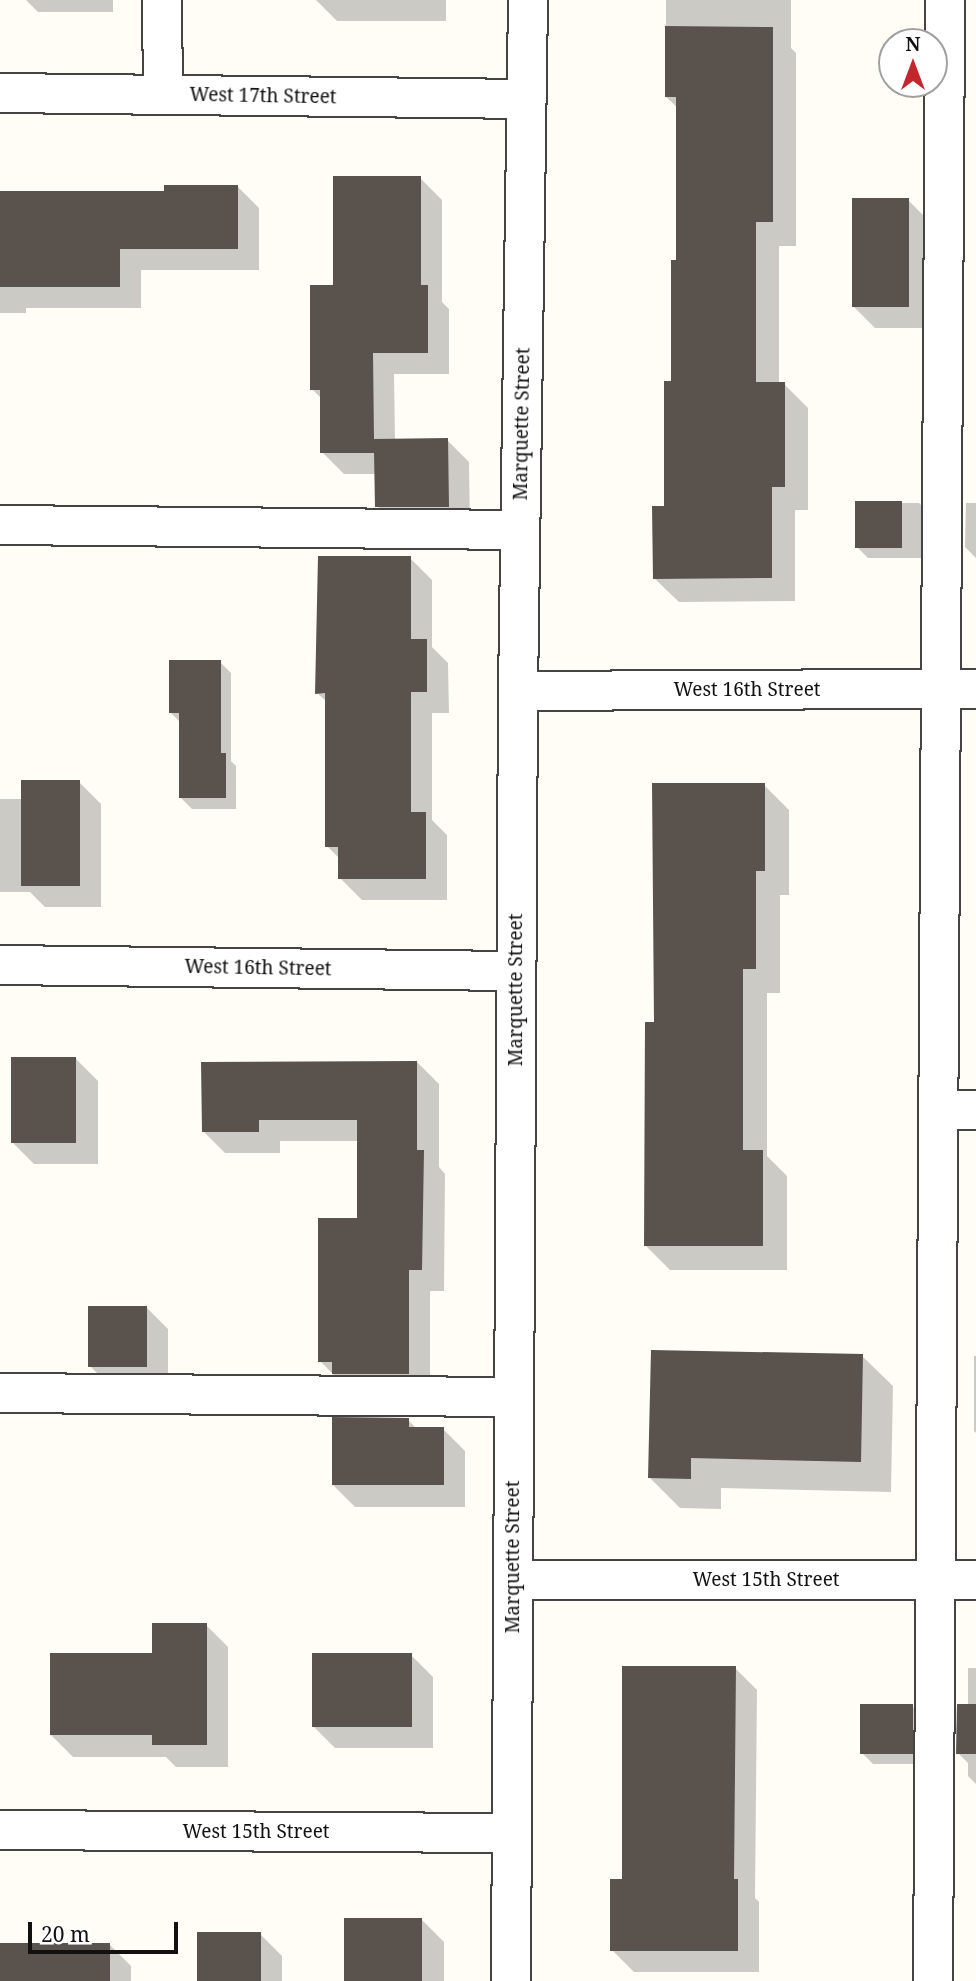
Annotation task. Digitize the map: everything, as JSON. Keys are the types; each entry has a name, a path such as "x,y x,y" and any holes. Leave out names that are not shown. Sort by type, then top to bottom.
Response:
{"street":[{"path":"162,0 163,95"},
{"name":"Marquette Street","path":"511,1981 517,691 528,0"},
{"path":"933,1981 939,1110 959,689 960,254 946,0"},
{"name":"West 17th Street","path":"0,93 526,99"},
{"path":"0,525 520,530"},
{"name":"West 16th Street","path":"517,691 959,689"},
{"name":"West 16th Street","path":"0,965 516,971"},
{"path":"939,1110 976,1110"},
{"path":"0,1393 514,1397"},
{"name":"West 15th Street","path":"513,1580 976,1580"},
{"name":"West 15th Street","path":"0,1830 512,1833"}],"building":[{"path":"665,26 773,27 773,222 756,222 756,382 785,382 785,487 772,487 772,578 653,579 652,506 664,506 664,381 671,381 671,260 676,260 676,97 665,97"},
{"path":"333,176 421,176 421,285 428,285 428,353 373,353 374,439 448,438 449,507 375,507 374,453 320,453 320,390 310,390 310,285 333,285"},
{"path":"164,185 238,185 238,249 120,249 120,287 0,287 0,191 164,191"},
{"path":"852,198 909,198 909,307 852,307"},
{"path":"855,501 902,501 902,548 855,548"},
{"path":"318,556 411,556 411,639 427,639 427,692 411,692 411,812 426,812 426,879 338,879 338,847 325,847 325,693 315,694"},
{"path":"169,660 221,660 221,753 226,753 226,798 179,798 179,713 169,713"},
{"path":"21,780 80,780 80,886 21,886"},
{"path":"652,783 765,783 765,871 756,871 756,969 743,969 743,1150 763,1150 763,1246 644,1246 645,1022 654,1022"},
{"path":"11,1057 76,1057 76,1143 11,1143"},
{"path":"417,1061 417,1150 424,1150 422,1270 409,1270 409,1374 332,1374 332,1362 318,1362 318,1218 357,1218 357,1120 259,1120 259,1132 202,1132 201,1062"},
{"path":"88,1306 147,1306 147,1367 88,1367"},
{"path":"651,1350 863,1354 861,1462 691,1458 691,1479 648,1478"},
{"path":"332,1417 409,1418 409,1427 444,1427 444,1485 332,1485"},
{"path":"152,1623 207,1623 207,1745 152,1745 152,1735 50,1735 50,1653 152,1653"},
{"path":"312,1653 412,1653 412,1727 312,1727"},
{"path":"622,1666 736,1666 734,1879 738,1879 738,1951 610,1951 610,1879 622,1879"},
{"path":"860,1704 913,1704 913,1754 860,1754"},
{"path":"957,1704 976,1704 976,1754 956,1754"},
{"path":"344,1918 422,1918 422,1981 344,1981"},
{"path":"197,1932 261,1932 261,1981 197,1981"},
{"path":"0,1943 110,1943 110,1981 0,1981"}]}
